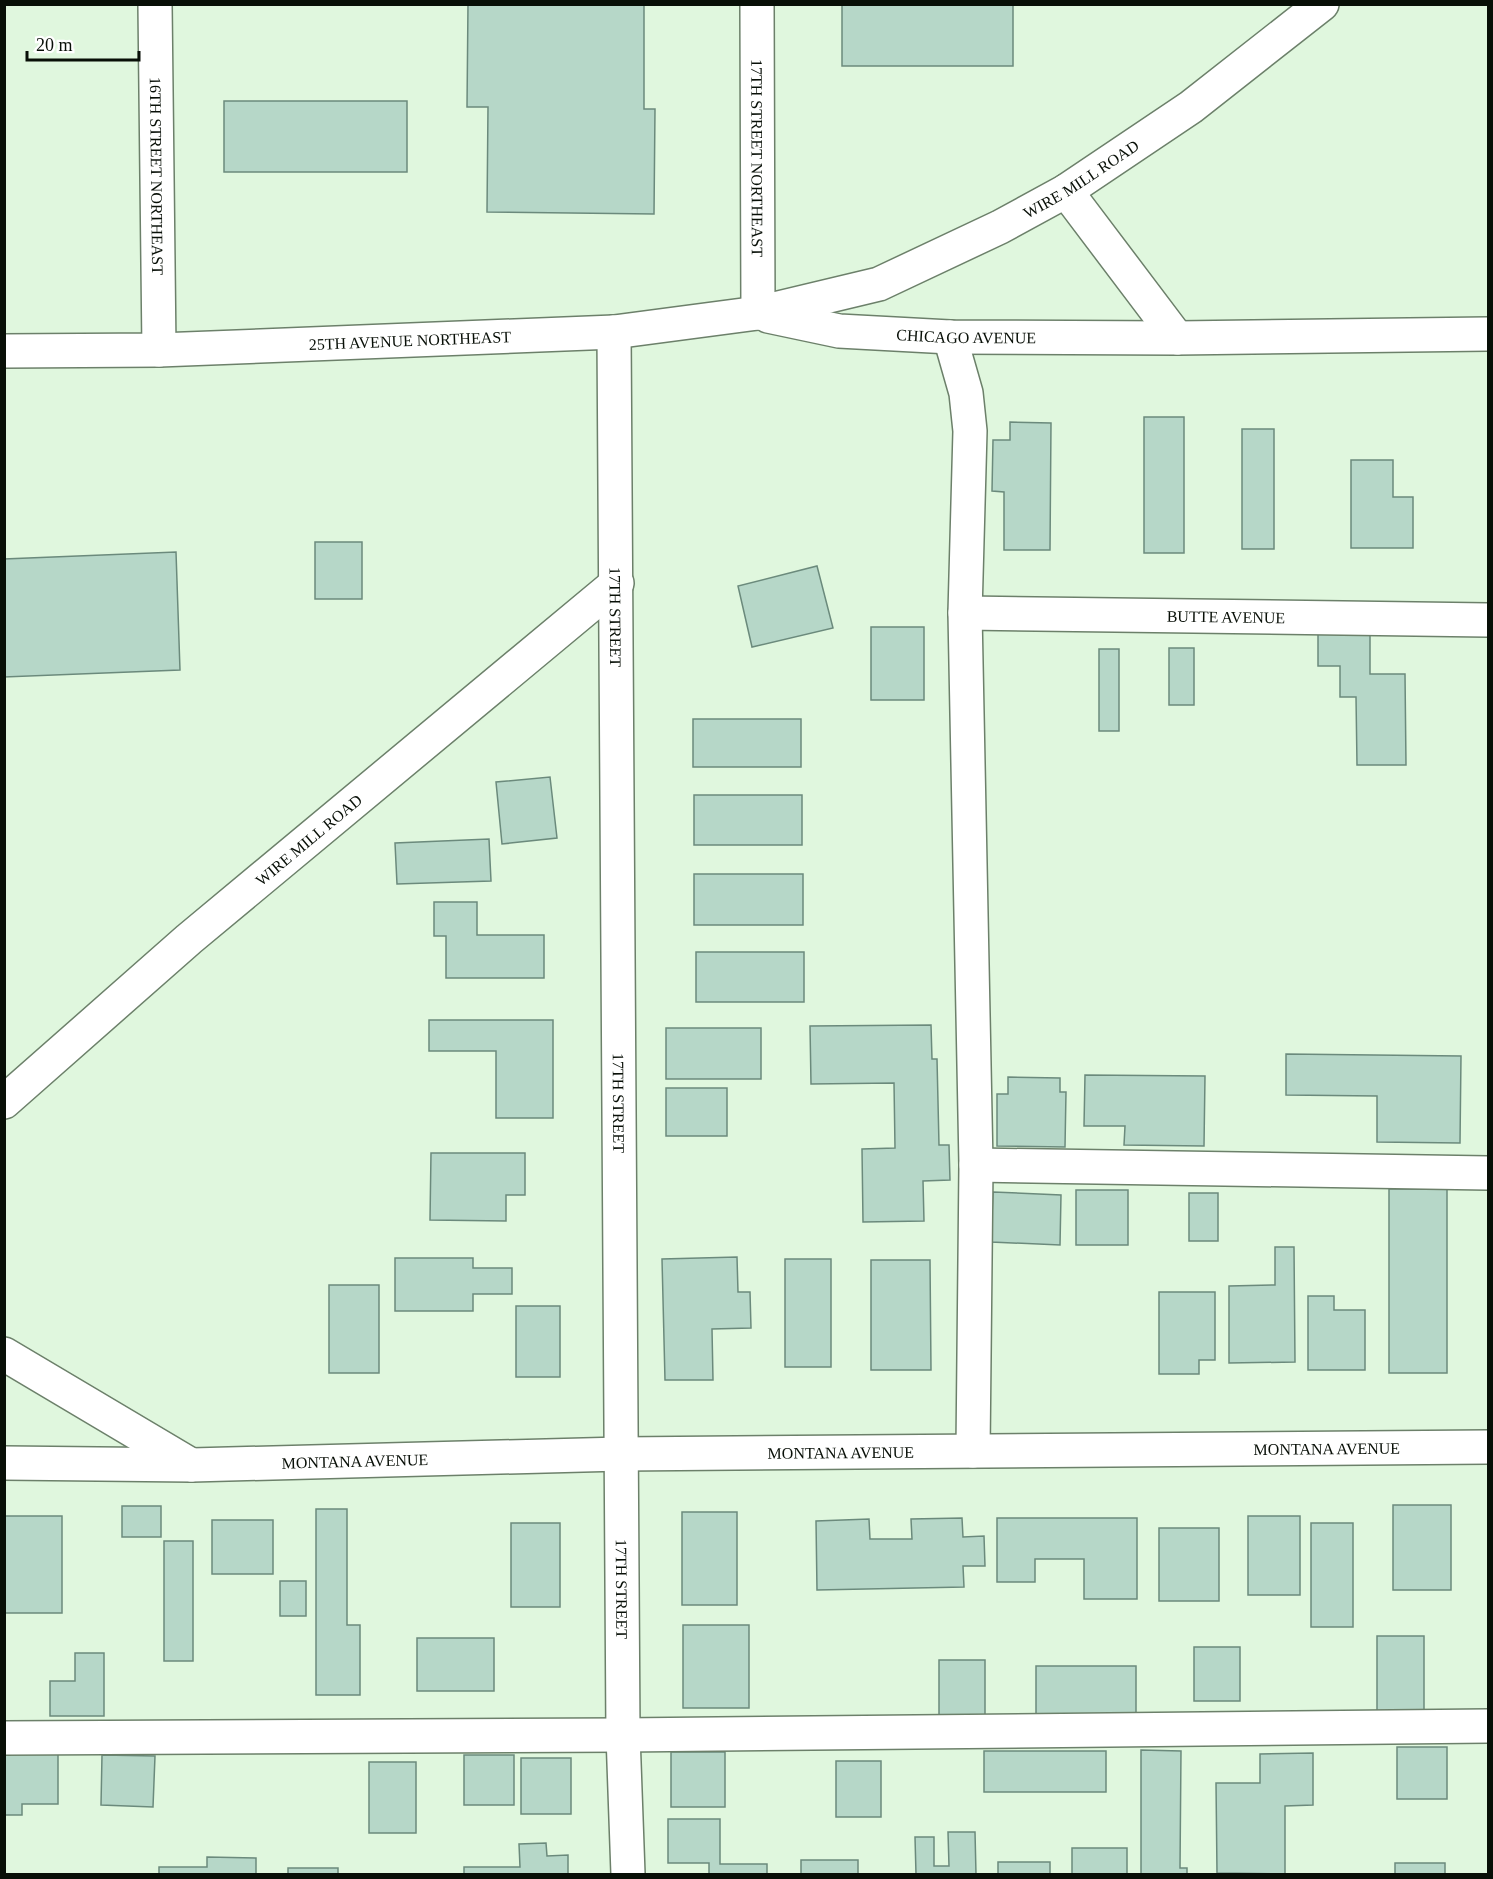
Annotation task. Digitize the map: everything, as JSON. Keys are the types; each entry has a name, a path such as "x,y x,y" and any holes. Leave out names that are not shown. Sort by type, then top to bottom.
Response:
{"street":[{"name":"16TH STREET NORTHEAST","path":"155,4 159,350"},
{"name":"17TH STREET NORTHEAST","path":"757,4 758,314"},
{"name":"WIRE MILL ROAD","path":"813,301 879,284 990,232 1066,191 1191,106 1323,4"},
{"path":"1066,191 1177,338"},
{"name":"25TH AVENUE NORTHEAST","path":"4,351 159,350 614,332 758,314 813,301"},
{"name":"CHICAGO AVENUE","path":"758,314 839,331 950,336 1177,338 1488,334"},
{"name":"17TH STREET","path":"614,332 623,1735 628,1875"},
{"path":"950,336 966,393 970,431 965,613 976,1165 973,1451"},
{"name":"WIRE MILL ROAD","path":"4,1102 189,939 616,583"},
{"name":"BUTTE AVENUE","path":"965,613 1488,620"},
{"path":"976,1165 1488,1173"},
{"path":"4,1354 192,1465"},
{"name":"MONTANA AVENUE","path":"4,1463 192,1465 621,1454 1488,1447"},
{"path":"4,1738 623,1735 1488,1726"}],"building":[{"path":"468,4 644,4 644,109 655,109 654,214 487,212 488,107 467,107"},
{"path":"842,4 1013,4 1013,66 842,66"},
{"path":"224,101 407,101 407,172 224,172"},
{"path":"1144,417 1184,417 1184,553 1144,553"},
{"path":"1010,422 1051,423 1050,550 1004,550 1004,492 992,491 993,440 1010,440"},
{"path":"1242,429 1274,429 1274,549 1242,549"},
{"path":"1351,460 1393,460 1393,497 1413,497 1413,548 1351,548"},
{"path":"315,542 362,542 362,599 315,599"},
{"path":"176,552 180,670 4,677 4,559"},
{"path":"817,566 833,628 752,647 738,586"},
{"path":"1370,626 1370,674 1405,674 1406,765 1357,765 1356,697 1340,697 1340,666 1318,666 1318,627"},
{"path":"871,627 924,627 924,700 871,700"},
{"path":"1169,648 1194,648 1194,705 1169,705"},
{"path":"1099,649 1119,649 1119,731 1099,731"},
{"path":"693,719 801,719 801,767 693,767"},
{"path":"550,777 557,838 502,844 496,782"},
{"path":"694,795 802,795 802,845 694,845"},
{"path":"489,839 491,881 397,884 395,843"},
{"path":"694,874 803,874 803,925 694,925"},
{"path":"434,902 477,902 477,935 544,935 544,978 446,978 446,936 434,936"},
{"path":"696,952 804,952 804,1002 696,1002"},
{"path":"429,1020 553,1020 553,1118 496,1118 496,1051 429,1051"},
{"path":"931,1025 932,1059 937,1059 939,1145 949,1145 950,1180 923,1181 924,1221 863,1222 862,1149 895,1148 894,1083 811,1084 810,1026"},
{"path":"666,1028 761,1028 761,1079 666,1079"},
{"path":"1286,1054 1461,1056 1460,1143 1377,1142 1377,1096 1286,1095"},
{"path":"1085,1075 1205,1076 1204,1146 1124,1145 1125,1126 1084,1126"},
{"path":"1008,1077 1060,1078 1060,1092 1066,1092 1065,1147 997,1146 997,1094 1008,1094"},
{"path":"666,1088 727,1088 727,1136 666,1136"},
{"path":"431,1153 525,1153 525,1195 506,1195 506,1221 430,1220"},
{"path":"1389,1189 1447,1189 1447,1373 1389,1373"},
{"path":"1076,1190 1128,1190 1128,1245 1076,1245"},
{"path":"993,1192 1061,1195 1060,1245 991,1242"},
{"path":"1189,1193 1218,1193 1218,1241 1189,1241"},
{"path":"1275,1247 1294,1247 1295,1362 1229,1363 1229,1286 1275,1285"},
{"path":"737,1257 738,1292 750,1292 751,1328 712,1329 713,1380 665,1380 662,1259"},
{"path":"395,1258 473,1258 473,1268 512,1268 512,1294 473,1294 473,1311 395,1311"},
{"path":"785,1259 831,1259 831,1367 785,1367"},
{"path":"871,1260 930,1260 931,1370 871,1370"},
{"path":"329,1285 379,1285 379,1373 329,1373"},
{"path":"1159,1292 1215,1292 1215,1360 1199,1360 1199,1374 1159,1374"},
{"path":"1308,1296 1334,1296 1334,1310 1365,1310 1365,1370 1308,1370"},
{"path":"516,1306 560,1306 560,1377 516,1377"},
{"path":"1393,1505 1451,1505 1451,1590 1393,1590"},
{"path":"122,1506 161,1506 161,1537 122,1537"},
{"path":"316,1509 347,1509 347,1625 360,1625 360,1695 316,1695"},
{"path":"682,1512 737,1512 737,1605 682,1605"},
{"path":"4,1516 62,1516 62,1613 4,1613"},
{"path":"1248,1516 1300,1516 1300,1595 1248,1595"},
{"path":"962,1518 963,1537 984,1536 985,1566 963,1566 964,1587 817,1590 816,1521 869,1519 870,1539 912,1539 911,1519"},
{"path":"997,1518 1137,1518 1137,1599 1084,1599 1084,1559 1035,1559 1035,1582 997,1582"},
{"path":"212,1520 273,1520 273,1574 212,1574"},
{"path":"511,1523 560,1523 560,1607 511,1607"},
{"path":"1311,1523 1353,1523 1353,1627 1311,1627"},
{"path":"1159,1528 1219,1528 1219,1601 1159,1601"},
{"path":"164,1541 193,1541 193,1661 164,1661"},
{"path":"280,1581 306,1581 306,1616 280,1616"},
{"path":"683,1625 749,1625 749,1708 683,1708"},
{"path":"1377,1636 1424,1636 1424,1715 1377,1715"},
{"path":"417,1638 494,1638 494,1691 417,1691"},
{"path":"1194,1647 1240,1647 1240,1701 1194,1701"},
{"path":"75,1653 104,1653 104,1716 50,1716 50,1681 75,1681"},
{"path":"939,1660 985,1660 985,1716 939,1716"},
{"path":"1036,1666 1136,1666 1136,1714 1036,1714"},
{"path":"1397,1747 1447,1747 1447,1799 1397,1799"},
{"path":"1141,1750 1181,1751 1180,1868 1187,1868 1187,1874 1141,1874"},
{"path":"984,1751 1106,1751 1106,1792 984,1792"},
{"path":"671,1752 725,1752 725,1807 671,1807"},
{"path":"1313,1753 1313,1805 1285,1806 1285,1874 1217,1873 1216,1783 1260,1783 1260,1754"},
{"path":"4,1754 58,1754 58,1804 22,1804 22,1815 4,1815"},
{"path":"102,1755 155,1756 153,1807 101,1805"},
{"path":"464,1755 514,1755 514,1805 464,1805"},
{"path":"521,1758 571,1758 571,1814 521,1814"},
{"path":"836,1761 881,1761 881,1817 836,1817"},
{"path":"369,1762 416,1762 416,1833 369,1833"},
{"path":"668,1819 720,1819 720,1864 767,1864 767,1874 709,1874 709,1863 668,1863"},
{"path":"948,1832 975,1832 976,1874 916,1874 915,1837 934,1837 934,1866 949,1866"},
{"path":"546,1843 547,1856 568,1855 568,1874 464,1874 464,1867 520,1867 519,1844"},
{"path":"1072,1848 1127,1848 1127,1874 1072,1874"},
{"path":"207,1857 256,1858 256,1874 159,1874 159,1867 207,1867"},
{"path":"801,1860 858,1860 858,1874 801,1874"},
{"path":"998,1862 1050,1862 1050,1874 998,1874"},
{"path":"1395,1863 1445,1863 1445,1874 1395,1874"},
{"path":"288,1868 338,1868 338,1874 288,1874"}]}
